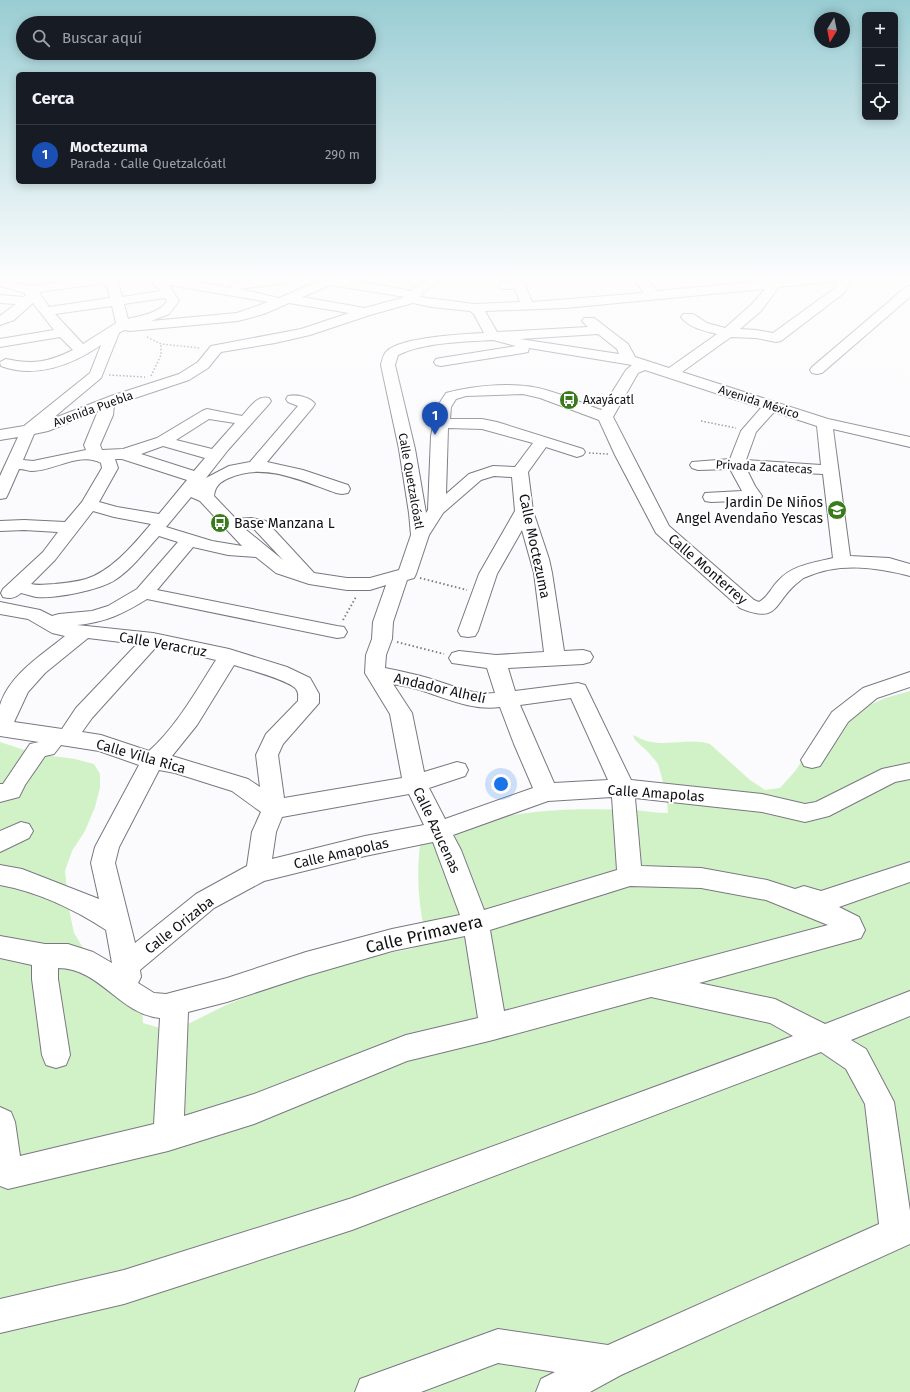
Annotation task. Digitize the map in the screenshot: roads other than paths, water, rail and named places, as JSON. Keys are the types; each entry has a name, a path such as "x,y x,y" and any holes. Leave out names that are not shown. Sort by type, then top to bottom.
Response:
{"street":[{"path":"0,343 3,368 34,367 71,356 95,343"},
{"path":"74,343 82,351"},
{"path":"0,494 28,431 96,375 111,343"},
{"name":"Avenida Puebla","path":"0,435 43,428 107,403 154,382 184,377 203,365 216,349 247,343"},
{"name":"Calle Quetzalcóatl","path":"420,535 418,506 410,463 388,365 392,353 406,346 426,343"},
{"path":"488,343 635,365"},
{"path":"519,343 611,362"},
{"path":"618,343 623,347 635,365"},
{"path":"672,373 715,343"},
{"path":"817,370 848,343"},
{"path":"441,362 523,349"},
{"path":"605,417 635,365"},
{"name":"Avenida México","path":"635,365 672,373 824,423 910,442"},
{"name":"Calle Quetzalcóatl","path":"420,535 437,510 439,436 444,407 451,396 466,392 523,390 544,394 605,417"},
{"path":"255,466 308,404 292,399"},
{"path":"17,586 37,591 90,584 108,576 129,558 158,526 222,447 264,402"},
{"path":"0,604 49,556 89,504 110,468 108,461 96,454 92,445 105,415 107,403"},
{"path":"711,497 754,496 746,487 736,464 749,431 771,406"},
{"path":"14,464 33,466 82,455 123,454 163,441 207,414 247,421"},
{"name":"Calle Monterrey","path":"605,417 662,529 747,604 757,608 765,608 773,602 784,585 798,573 842,561 889,564 910,570"},
{"path":"824,423 842,561"},
{"path":"441,424 482,424 497,427 577,452"},
{"path":"163,441 196,451 217,455"},
{"path":"437,510 475,477 493,471 520,472 542,441"},
{"path":"123,454 193,484 230,524 259,552 282,569 309,578 347,584 370,584 403,575"},
{"name":"Privada Zacatecas","path":"698,465 736,464 830,470"},
{"path":"206,497 206,490 210,482 225,473 239,468 255,466 280,469 342,489"},
{"name":"Calle Moctezuma","path":"520,472 524,511 540,559 555,658"},
{"path":"89,504 114,512 153,518 158,526 190,540 210,546 234,551 259,552"},
{"path":"468,631 488,574 524,511"},
{"path":"230,524 251,523 260,525 309,578"},
{"path":"0,526 24,525 70,527"},
{"path":"375,673 376,655 382,639 383,622 420,535"},
{"path":"43,621 72,620 93,617 115,610 144,593 190,540"},
{"path":"144,593 337,632"},
{"name":"Calle Veracruz","path":"0,608 33,614 58,629 153,639 228,656 280,672 303,683 309,694 308,703 274,740 267,755 274,809"},
{"path":"0,728 19,688 38,668 83,632"},
{"path":"0,793 10,791 38,750 46,748 62,736 153,639"},
{"path":"130,993 127,965 103,863 107,847 138,784 153,761 166,749 189,720 228,656"},
{"path":"459,658 496,662 583,657"},
{"path":"496,662 506,699 525,746 547,792"},
{"name":"Andador Alhelí","path":"375,673 421,683 470,698 490,701 578,690 622,788"},
{"name":"Calle Azucenas","path":"375,673 401,713 415,784 449,850 476,923 493,1027"},
{"path":"812,760 840,717 870,693 910,679"},
{"name":"Calle Villa Rica","path":"0,728 101,743 153,761 176,765 240,785 274,809"},
{"path":"258,872 264,832 274,809 415,784 457,770"},
{"name":"Calle Amapolas","path":"258,872 365,846 439,831 547,792 622,788 762,802 805,813 821,810 890,775 910,771"},
{"path":"622,788 630,876"},
{"path":"0,842 21,831"},
{"name":"Calle Orizaba","path":"127,965 205,902 258,872"},
{"path":"767,890 780,888 790,890 812,900 821,902 910,872"},
{"path":"0,874 22,879 90,906 118,924"},
{"name":"Calle Primavera","path":"0,947 45,956 68,956 84,960 111,976 130,993 154,1005 175,1005 306,964 392,940 476,923 630,876 701,878 767,890 806,904 843,920 850,925 852,930 649,984"},
{"path":"45,956 45,980 56,1054"},
{"path":"0,1122 8,1174 168,1136 254,1109 406,1048 493,1027 649,984 775,1012 824,1038 856,1059 879,1102 903,1230 608,1363 554,1392"},
{"path":"0,1316 124,1287 352,1214 824,1038 910,1003"},
{"path":"168,1136 175,1005"},
{"path":"373,1392 498,1346 608,1363"}],"place":[{"name":"Axayácatl","path":"569,400"},
{"name":"Moctezuma","path":"435,435"},
{"name":"Jardin De Niños Angel Avendaño Yescas","path":"837,510"},
{"name":"Base Manzana L","path":"220,523"}]}
